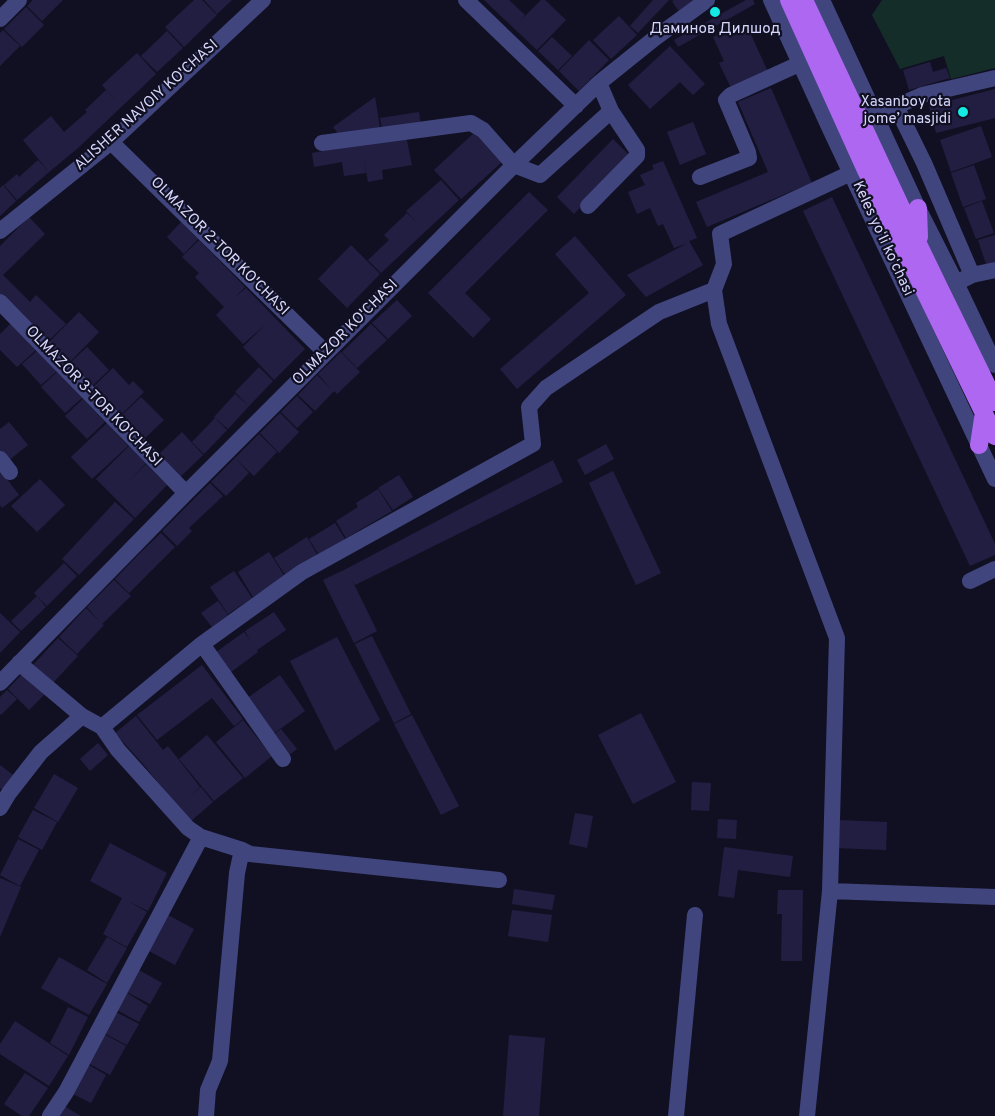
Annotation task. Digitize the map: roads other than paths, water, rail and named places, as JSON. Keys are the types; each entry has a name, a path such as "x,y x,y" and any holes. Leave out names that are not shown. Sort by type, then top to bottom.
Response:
{"main road":[{"name":"Keles yoʻli koʻchasi","path":"789,0 925,294 990,407"},
{"name":"Keles yoʻli koʻchasi","path":"804,0 920,248 990,407 987,440"},
{"path":"918,208 920,248"}],"street":[{"path":"0,19 19,0"},
{"name":"ALISHER NAVOIY KO'CHASI","path":"0,231 111,142 263,0"},
{"path":"466,0 576,106"},
{"name":"OLMAZOR KO'CHASI","path":"0,683 514,165 599,83 707,0"},
{"name":"Keles yoʻli koʻchasi","path":"771,0 851,173 987,440 995,478"},
{"path":"823,0 918,208 995,365"},
{"path":"700,177 749,158 726,100 731,95 799,64"},
{"path":"876,115 922,95 995,78"},
{"path":"588,206 637,156 637,150 610,111 599,83"},
{"path":"896,106 924,163 972,275"},
{"path":"322,143 471,123 483,130 514,165 540,175 610,111"},
{"name":"OLMAZOR 2-TOR KO'CHASI","path":"111,142 326,353"},
{"path":"807,1116 830,891 837,638 719,324 714,290 724,264 720,234 851,173"},
{"path":"956,283 972,275 995,270"},
{"path":"102,727 202,644 302,573 533,444 529,407 546,388 658,312 714,290"},
{"name":"OLMAZOR 3-TOR KO'CHASI","path":"0,302 186,493"},
{"path":"970,581 995,569"},
{"path":"202,644 283,759"},
{"path":"19,663 82,716 102,727 118,750 180,820 201,837 250,854 499,880"},
{"path":"0,808 41,752 82,716"},
{"path":"50,1116 66,1092 201,837"},
{"path":"206,1116 208,1090 220,1061 237,873 242,850"},
{"path":"830,891 995,897"},
{"path":"676,1116 695,915"}],"place":[{"name":"Даминов Дилшод","path":"715,12"},
{"name":"Xasanboy ota jome’ masjidi","path":"963,112"}]}
